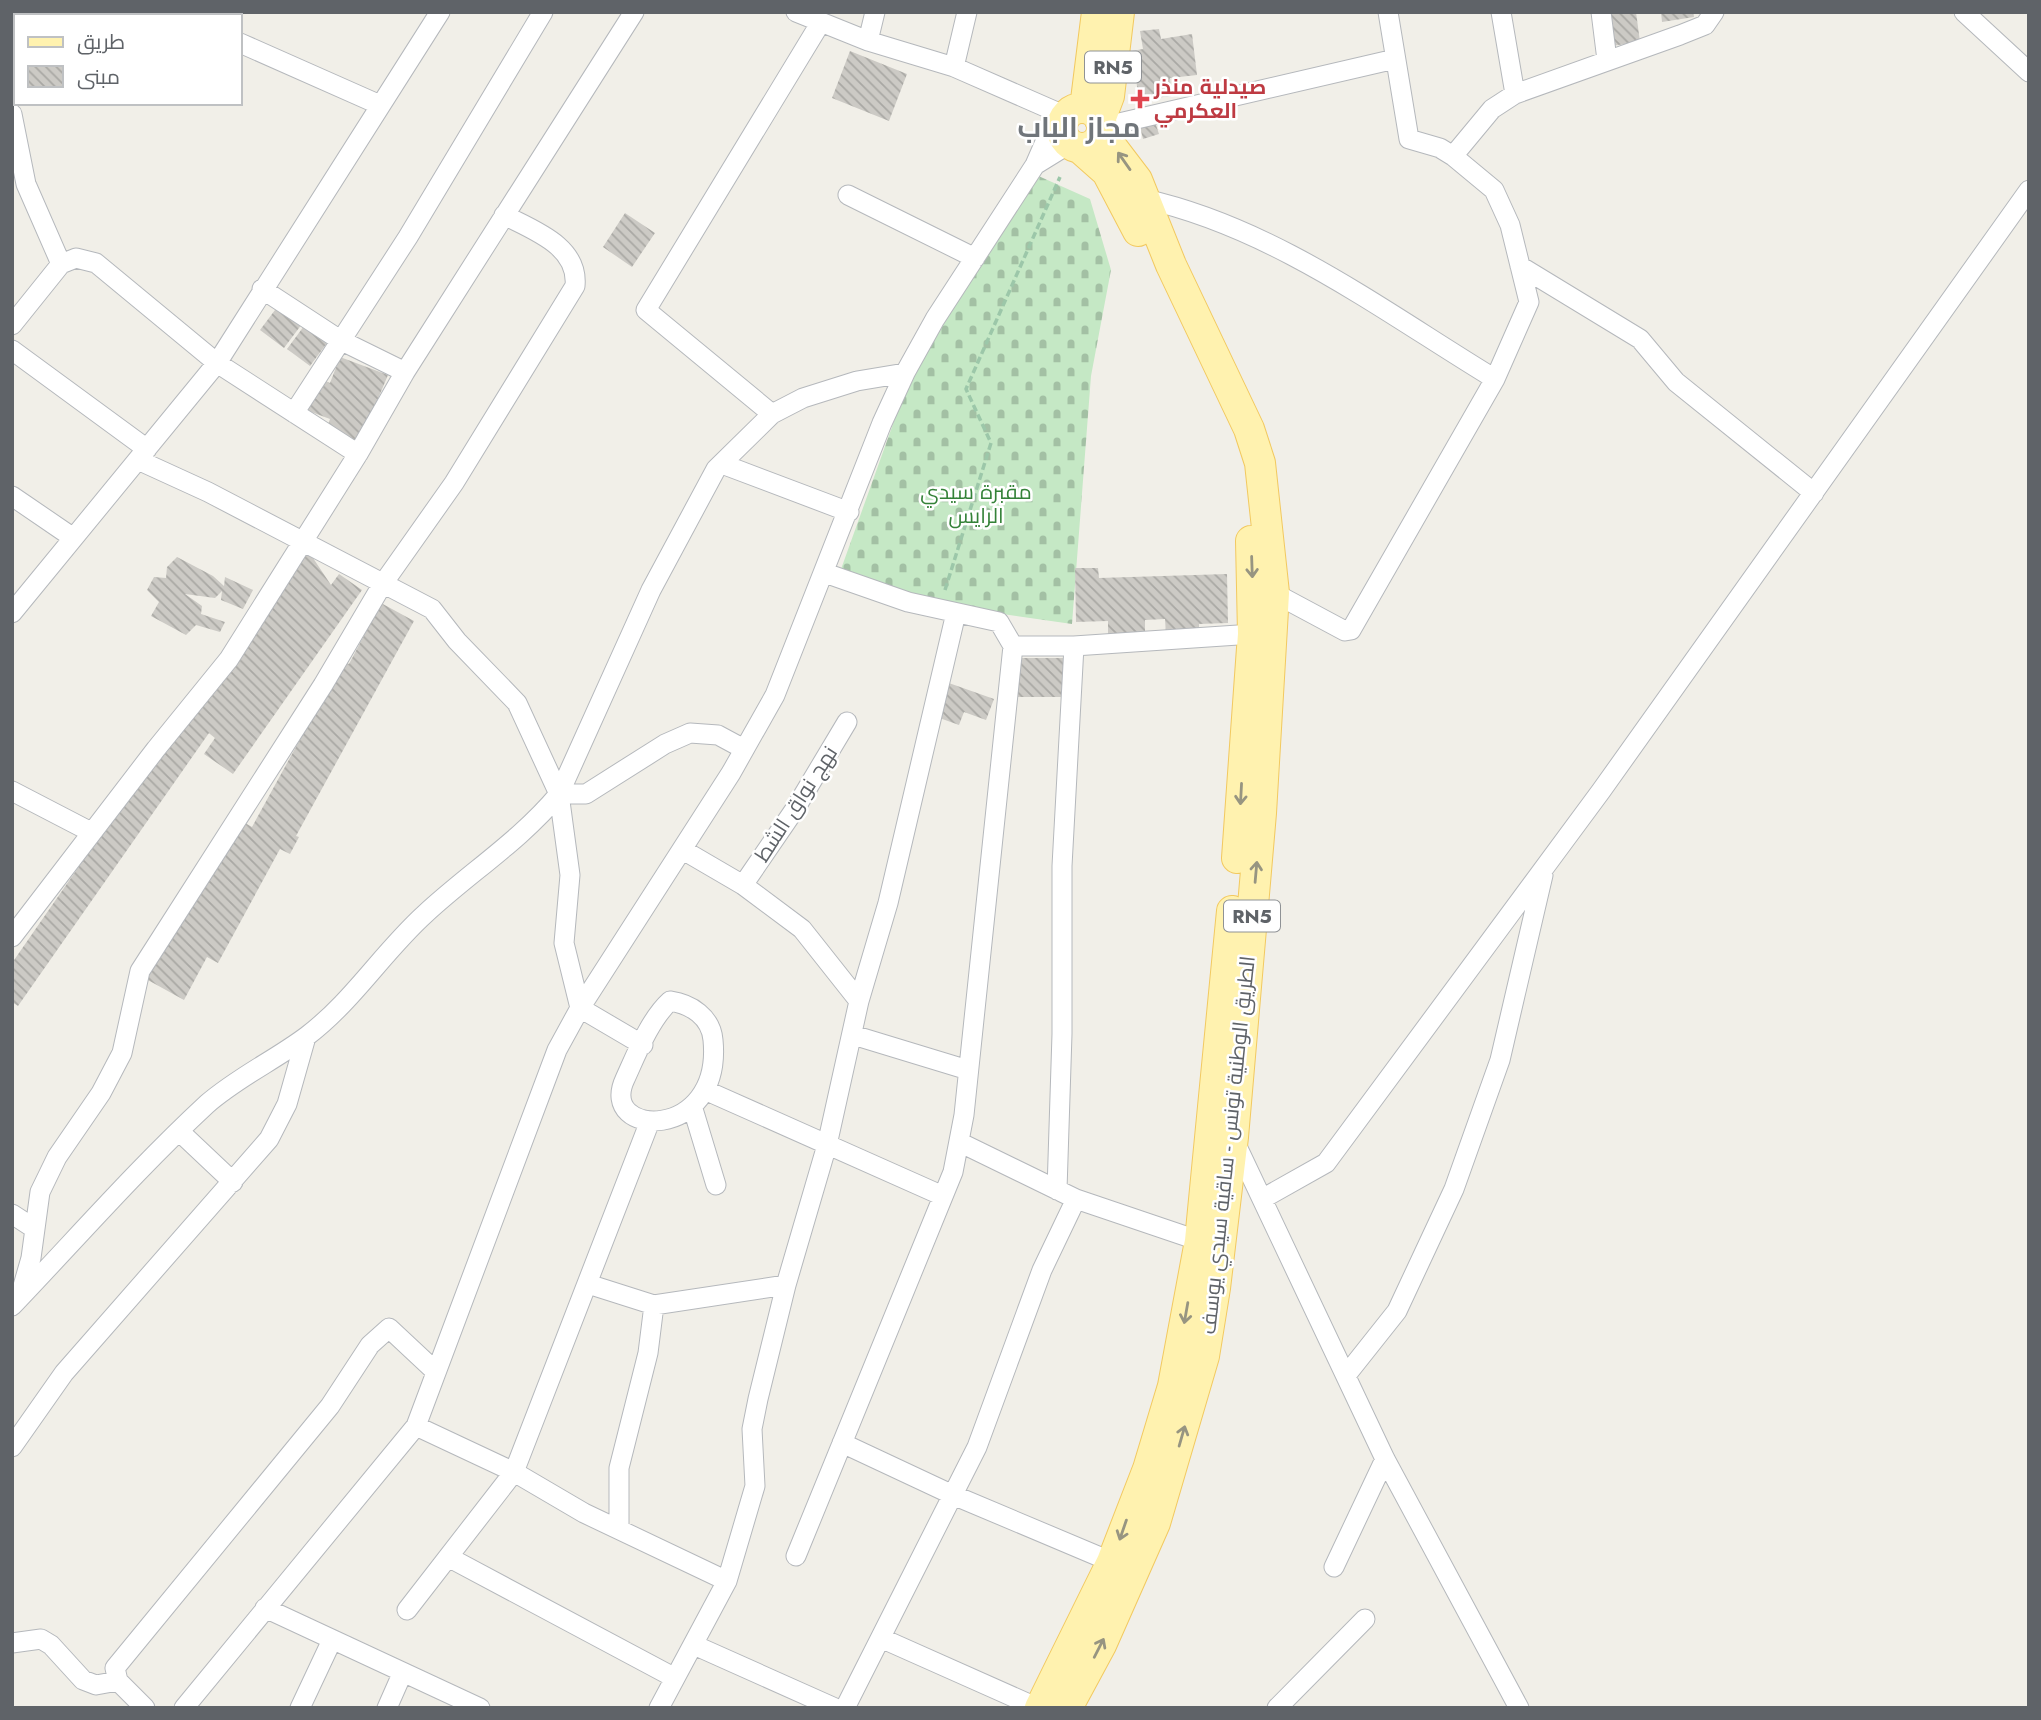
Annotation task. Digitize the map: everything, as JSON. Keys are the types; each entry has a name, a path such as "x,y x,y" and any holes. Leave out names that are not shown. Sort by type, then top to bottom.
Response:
{"main road":[{"name":"RN5","path":"1084,127 1097,12"},
{"name":"RN5","path":"1084,127 1109,96 1119,12"},
{"name":"الطريق الوطنية تونس - ساقية سيدي يوسف","path":"1066,1708 1124,1596 1155,1523 1204,1356 1233,1138 1261,813 1274,593 1261,463 1239,407 1171,265 1137,180 1084,127"},
{"name":"الطريق الوطنية تونس - ساقية سيدي يوسف","path":"1039,1708 1112,1562 1148,1469 1173,1386 1199,1241 1238,839 1253,634 1251,547 1246,488 1233,441 1124,201 1084,127"}],"street":[{"path":"12,613 217,363 440,12"},
{"path":"294,413 408,237 543,12"},
{"path":"12,937 91,832 229,659 358,454 405,372 503,215 634,12"},
{"path":"796,12 868,41 954,67 1084,127"},
{"path":"868,41 875,12"},
{"path":"954,67 967,12"},
{"path":"1274,593 1345,631 1351,630 1495,379 1529,302 1510,225 1494,190 1440,148 1409,139 1388,12"},
{"path":"1501,12 1515,94"},
{"path":"1601,12 1607,60"},
{"path":"1453,156 1492,109 1515,94 1705,25 1714,12"},
{"path":"1964,12 2029,72"},
{"path":"772,414 646,310 821,22"},
{"path":"242,44 380,105"},
{"path":"184,1708 416,1426 547,1077 580,1008 683,850 775,695 882,423 905,373 935,318 1035,165 1045,142 1084,127 1395,59"},
{"path":"12,114 26,184 61,264"},
{"path":"1262,1199 1326,1163 1545,867 2029,190"},
{"path":"848,195 975,258"},
{"path":"1145,199 1187,209 1317,268 1495,379"},
{"path":"16,1302 31,1258 40,1192 58,1157 101,1093 122,1053 140,971 323,685 382,585 454,483 575,286 576,273 570,258 546,237 503,215"},
{"path":"12,324 61,264 76,258 96,263 217,363 358,454"},
{"path":"1520,267 1640,338 1676,382 1814,493"},
{"path":"262,289 340,340 405,372"},
{"path":"12,350 143,454 303,543 432,609 457,641 517,703 559,794 570,874 564,943 580,1008 643,1045"},
{"path":"16,1302 208,1104 255,1067 306,1037 337,1010 424,915 485,866 559,794 650,590 702,492 722,464 772,414 803,398 857,381 905,373"},
{"path":"722,464 849,512"},
{"path":"12,496 72,537"},
{"path":"796,1556 943,1196 959,1142 1013,646 999,622 908,603 825,573"},
{"path":"659,1708 727,1581 755,1486 752,1429 786,1285 827,1145 859,1001 888,903 956,613"},
{"path":"1013,646 1074,646 1253,634"},
{"path":"1056,1190 1062,1046 1062,866 1074,646"},
{"name":"نهج نواق الشط","path":"743,885 795,809 847,722"},
{"path":"559,794 586,794 665,744 690,733 718,735 744,749"},
{"path":"12,791 91,832"},
{"path":"683,850 743,885 802,929 859,1001"},
{"path":"1347,1374 1397,1311 1454,1189 1500,1060 1545,867"},
{"path":"670,1001 686,1004 708,1022 713,1036 715,1057 707,1091 693,1109 664,1121 650,1121 627,1114 620,1104 624,1082 670,1001"},
{"path":"853,1035 968,1070"},
{"path":"12,1447 64,1373 269,1139 287,1104 306,1037"},
{"path":"707,1091 943,1196"},
{"path":"693,1109 716,1185"},
{"path":"407,1610 450,1558 514,1472 650,1121"},
{"path":"180,1132 233,1182"},
{"path":"1233,1138 1385,1459 1513,1705"},
{"path":"959,1142 1076,1199 1199,1241"},
{"path":"845,1708 883,1639 981,1435 1042,1270 1076,1199"},
{"path":"12,1214 35,1229"},
{"path":"588,1284 654,1305 786,1285"},
{"path":"619,1529 619,1468 648,1353 654,1305"},
{"path":"145,1708 118,1681 115,1668 338,1395 370,1345 389,1328 436,1371"},
{"path":"416,1426 514,1472 584,1513 727,1581"},
{"path":"842,1443 953,1495 1112,1562"},
{"path":"1334,1567 1385,1459"},
{"path":"450,1558 675,1678"},
{"path":"265,1608 480,1708"},
{"path":"1277,1708 1365,1619"},
{"path":"12,1643 41,1639 51,1645 83,1681 96,1685 118,1681"},
{"path":"883,1639 1039,1708"},
{"path":"300,1708 332,1640"},
{"path":"694,1645 835,1708"},
{"path":"387,1708 402,1674"}],"path":[{"path":"944,592 992,443 966,389 1060,177"}],"green space":[{"name":"مقبرة سيدي الرايس","path":"1034,174 1090,199 1111,270 1091,376 1072,624 913,601 840,572 912,371"}],"building":[{"path":"1599,12 1636,12 1640,42 1604,47"},
{"path":"1661,12 1693,12 1694,17 1662,22"},
{"path":"1159,29 1161,39 1192,34 1197,75 1170,78 1172,96 1139,100 1132,51 1143,49 1140,31"},
{"path":"850,51 907,74 889,121 832,98"},
{"path":"1154,119 1159,134 1143,139 1139,123"},
{"path":"625,213 655,233 632,267 603,247"},
{"path":"278,306 302,324 284,348 260,330"},
{"path":"304,326 327,343 310,366 287,349"},
{"path":"340,357 388,375 358,446 325,433 330,419 306,410 319,378 330,383"},
{"path":"303,543 331,585 339,574 362,590 233,774 204,754 215,738 209,733 18,1006 12,1002 12,963"},
{"path":"177,557 213,576 224,586 225,577 253,590 243,609 221,600 222,591 215,598 185,594 202,606 201,614 225,622 220,632 196,625 186,635 151,616 159,602 147,590 154,577 166,578 167,567"},
{"path":"1075,568 1098,568 1099,578 1227,574 1228,623 1199,624 1199,634 1166,635 1165,619 1145,620 1145,633 1108,634 1108,621 1076,622"},
{"path":"381,603 414,621 296,836 299,837 290,854 280,849 218,963 207,957 184,1000 146,979 233,816 252,827 343,661 349,664"},
{"path":"1016,658 1069,658 1068,697 1016,697"},
{"path":"946,682 994,699 986,720 964,712 959,725 934,716"}],"place":[{"name":"صيدلية منذر العكرمي","path":"1140,99"}],"district":[{"name":"مجاز الباب","path":"1079,127"}]}
